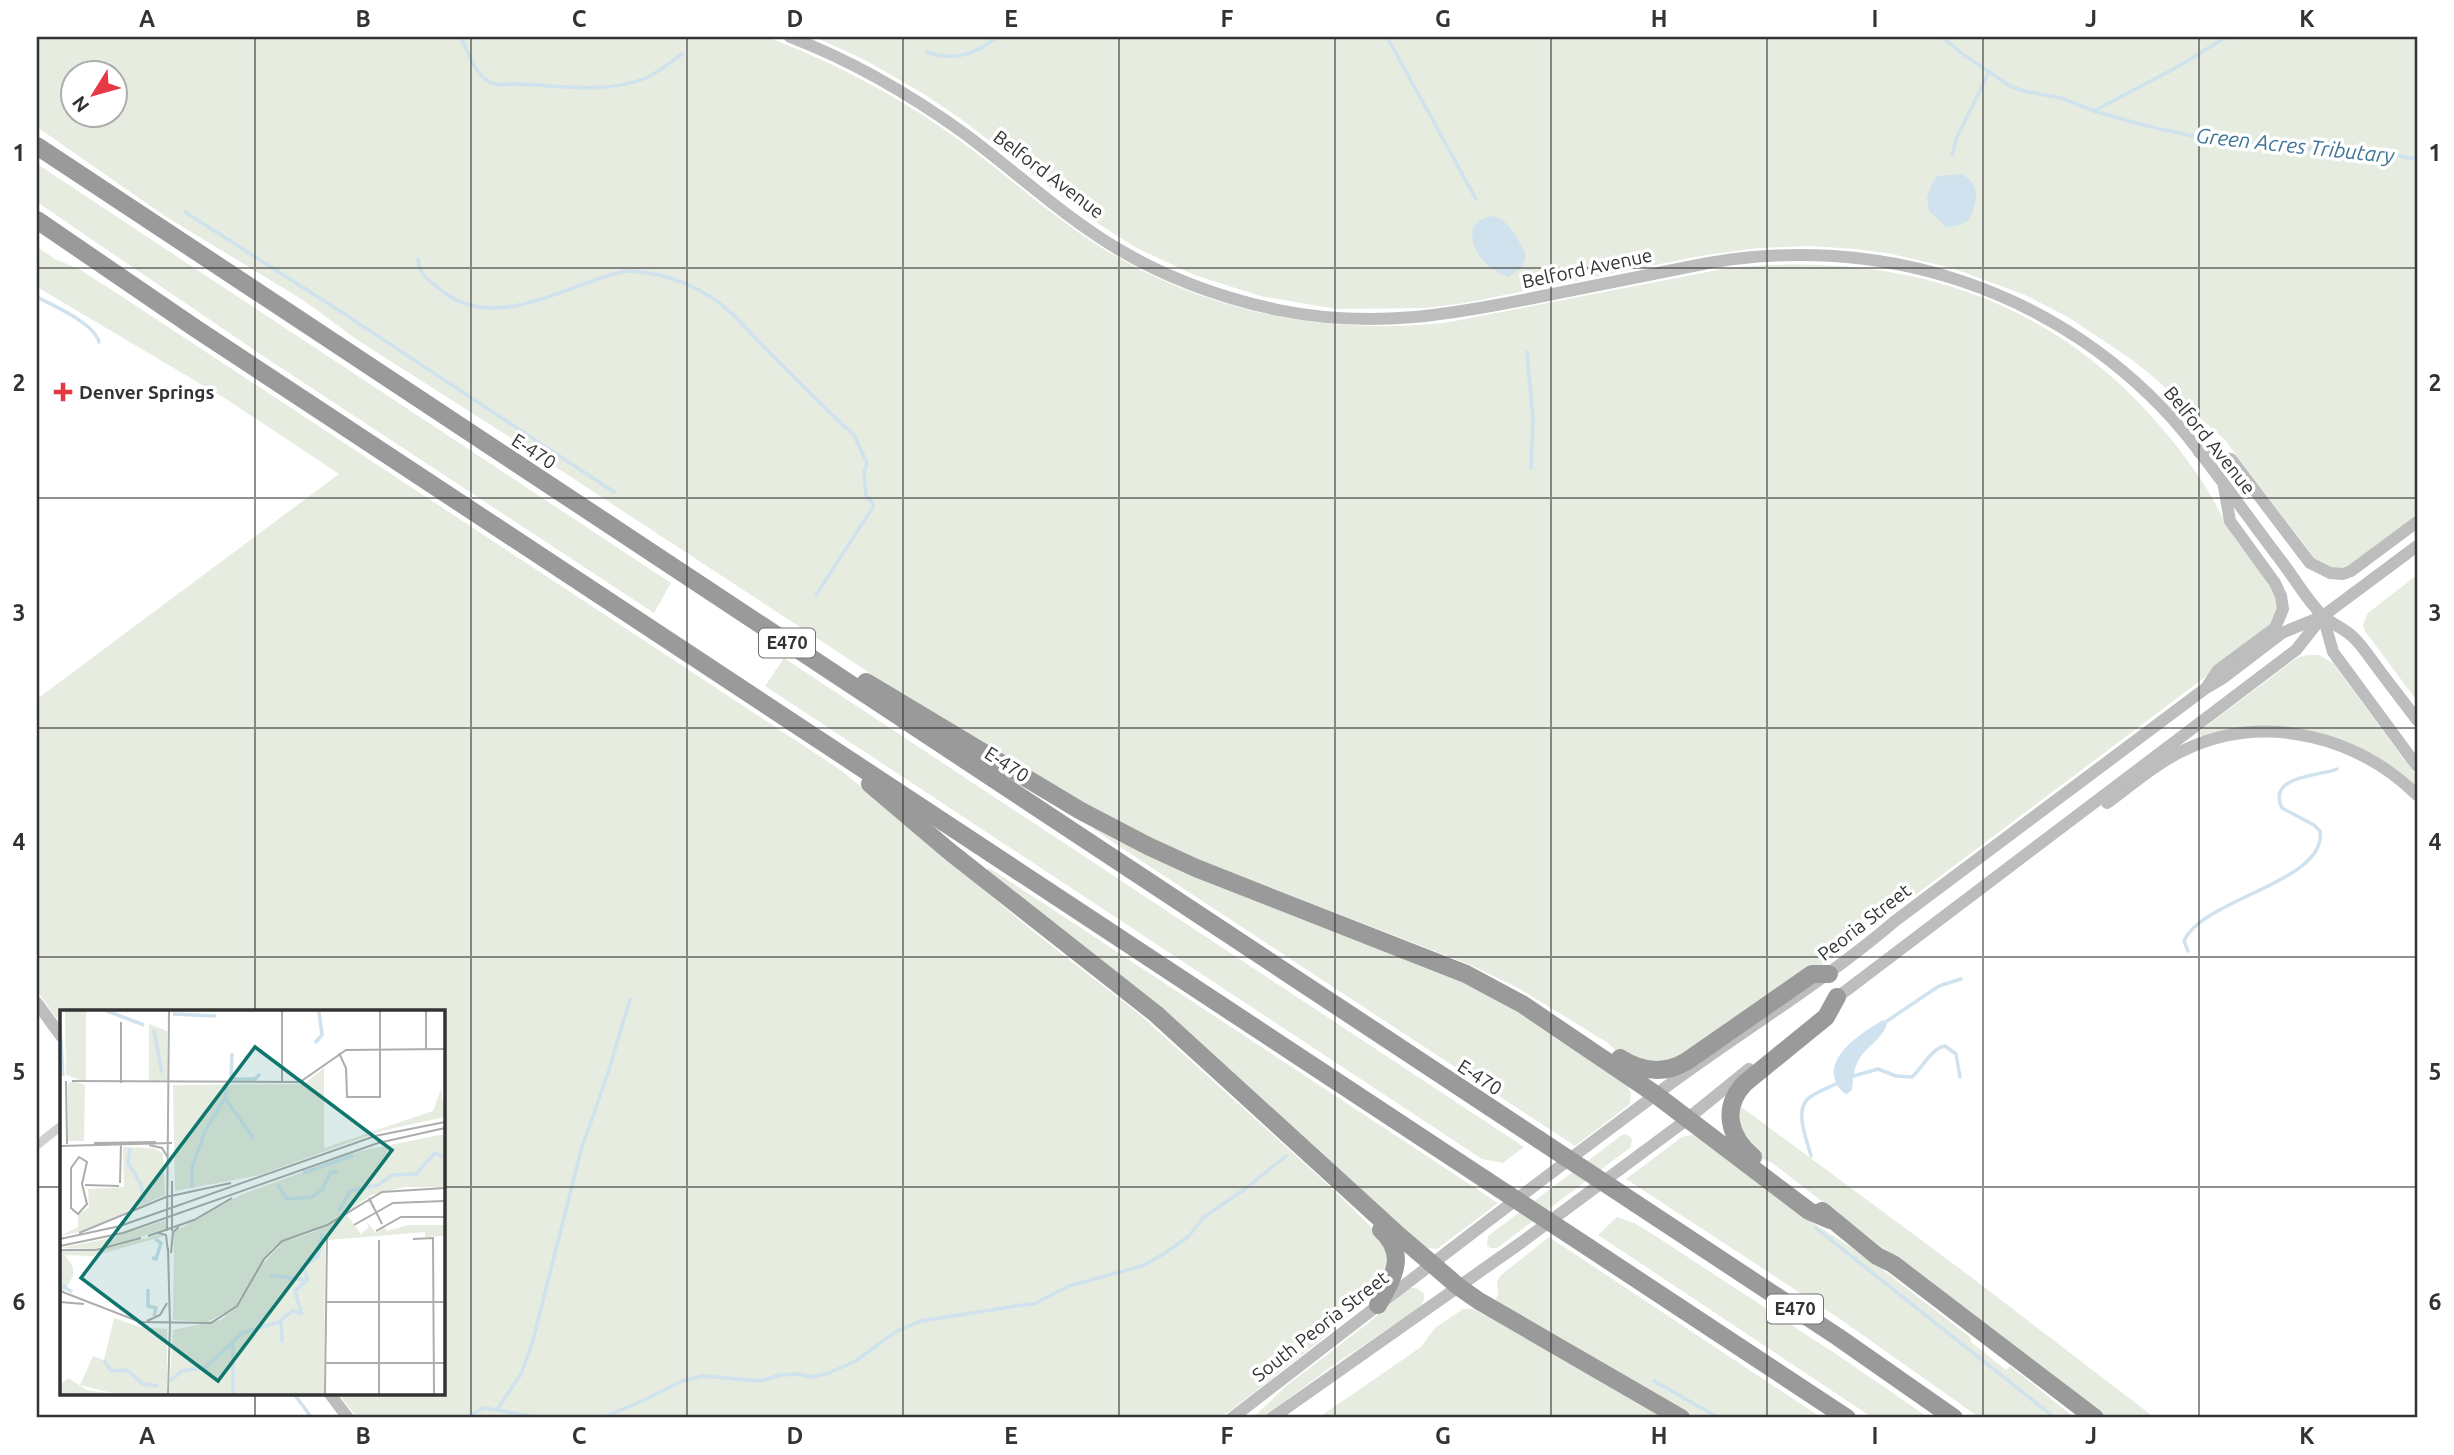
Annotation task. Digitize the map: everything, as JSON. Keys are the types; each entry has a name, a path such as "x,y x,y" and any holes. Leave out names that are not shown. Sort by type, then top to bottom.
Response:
{"highway":[{"name":"E-470","path":"37,146 1838,1337 1954,1418"},
{"path":"37,220 195,328 1847,1418"},
{"path":"803,654 852,673 1081,811 1148,846 1196,868 1466,974 1552,1023 1655,1094 1810,1211 1830,1220"},
{"path":"803,728 950,850 1156,1014 1459,1287 1681,1418"},
{"path":"1552,1023 1588,1037 1635,1067 1650,1071 1665,1070 1683,1064 1812,974 1829,974"},
{"path":"1837,997 1826,1017 1741,1087 1733,1100 1730,1113 1733,1133 1744,1148 1814,1203 1830,1220 1877,1256 1889,1269 2084,1418"},
{"path":"1354,1194 1362,1213 1385,1233 1395,1249 1395,1270 1378,1304"},
{"path":"1877,1256 1893,1264 2095,1418"}],"main road":[{"name":"Belford Avenue","path":"790,37 852,64 926,107 1079,223 1120,250 1168,274 1240,300 1309,315 1412,319 1474,311 1738,259 1800,255 1880,261 1924,270 1980,287 2022,304 2096,349 2136,383 2174,422 2323,616 2355,638 2417,720"},
{"path":"2199,452 2231,459 2307,559 2324,571 2339,574 2351,571 2417,522"},
{"path":"2206,688 2218,670 2275,628 2283,608 2275,583 2230,521 2224,485"},
{"name":"Peoria Street","path":"1431,1264 1655,1094 1829,974 1987,851 2206,688 2282,633 2323,616 2417,546"},
{"name":"Belford Avenue","path":"2323,616 2333,652 2417,766"},
{"name":"Peoria Street","path":"1459,1287 1688,1119 1837,997 2296,650 2323,616"},
{"path":"2087,808 2107,803 2165,761 2191,747 2220,737 2257,732 2304,735 2346,747 2383,767 2417,795"},
{"path":"37,1003 60,1035"},
{"name":"South Peoria Street","path":"1232,1418 1431,1264"},
{"path":"1272,1418 1459,1287"},
{"path":"332,1396 348,1418"}],"street":[{"path":"37,1145 60,1127"}],"shaded area":[{"path":"37,37 767,37 845,71 920,113 1064,222 1126,262 1202,296 1280,317 1361,326 1444,323 1723,269 1797,265 1867,269 1933,282 1996,303 2054,334 2109,374 2158,424 2203,483 2237,542 2270,583 2278,603 2277,611 2269,629 1830,959 1686,1058 1655,1065 1617,1052 1608,1043 1520,989 1471,965 1194,858 1099,814 882,681 356,339 303,300 165,216 37,127"},
{"path":"815,37 2417,37 2417,519 2355,563 2336,568 2325,565 2315,559 2224,439 2131,359 2068,317 2025,295 1952,268 1887,253 1810,246 1758,248 1700,256 1465,303 1426,308 1337,309 1260,296 1192,274 1135,247 1091,219 961,119 924,94 865,60"},
{"path":"37,164 671,583 654,613 257,352 37,202"},
{"path":"37,247 115,292 842,771 1035,933 1139,1014 1336,1192 1383,1241 1389,1262 1378,1291 1221,1418 357,1418 340,1396 444,1396 444,1010 60,1010 60,1023 37,991 37,699 339,474 226,399 37,287"},
{"path":"2417,575 2417,701 2363,625 2368,613"},
{"path":"2319,655 2333,663 2417,777 2417,788 2396,769 2373,754 2321,734 2296,728 2203,737 2199,734 2297,658"},
{"path":"784,658 1524,1147 1503,1163 1482,1159 765,686"},
{"path":"1095,825 1480,990 1538,1024 1626,1083 1631,1093 1630,1104 1575,1146 1093,829"},
{"path":"989,868 1498,1203 1437,1249 1426,1248 987,870"},
{"path":"1740,1106 1963,1271 2155,1418 2104,1418 1771,1162 1760,1158 1739,1135"},
{"path":"1626,1134 1632,1139 1631,1147 1497,1248 1487,1245 1488,1236"},
{"path":"1696,1134 1810,1221 1869,1259 1971,1338 1971,1342 2006,1370 2010,1366 2075,1418 1980,1418 1840,1319 1626,1179 1682,1137"},
{"path":"1617,1217 1654,1235 1929,1418 1873,1418 1598,1235"},
{"path":"1549,1237 1822,1418 1696,1418 1497,1302 1497,1282 1500,1276"},
{"path":"1408,1288 1417,1288 1424,1294 1420,1307 1262,1418 1253,1418 1286,1386 1367,1324"},
{"path":"1463,1309 1473,1309 1500,1323 1663,1418 1318,1418 1421,1347 1435,1328"}],"water":[{"path":"1961,174 1975,188 1974,208 1968,221 1946,227 1929,211 1927,199 1937,176"},
{"path":"1491,216 1508,225 1526,255 1523,266 1508,277 1487,264 1474,244 1473,227 1480,220"},
{"path":"1883,1020 1887,1023 1885,1029 1860,1057 1852,1090 1844,1093 1836,1082 1834,1071 1837,1061 1852,1042"}],"waterway":[{"name":"Green Acres Tributary","path":"460,37 482,77 499,85 583,88 615,86 646,78 682,54"},
{"name":"Green Acres Tributary","path":"927,52 947,56 964,55 997,37"},
{"path":"1387,37 1476,199"},
{"name":"Green Acres Tributary","path":"1942,37 2010,86 2061,98 2094,111 2147,126 2212,140 2417,159"},
{"path":"2094,111 2181,65 2226,37"},
{"path":"1952,155 1957,137 1989,72"},
{"path":"185,212 614,492"},
{"path":"418,259 423,274 429,281 460,302 478,307 517,306 611,274 629,271 660,275 681,282 725,307 854,435 867,463 864,473 866,496 873,503 873,507 816,595"},
{"path":"37,297 82,322 96,335 99,342"},
{"path":"1527,352 1533,420 1531,468"},
{"path":"2188,951 2184,941 2195,926 2305,864 2317,849 2320,831 2282,808 2279,797 2288,783 2337,769"},
{"path":"1884,1023 1939,986 1961,979"},
{"path":"497,1410 521,1374 532,1344 581,1150 630,999"},
{"path":"1850,1077 1878,1069 1896,1076 1912,1077 1931,1054 1945,1046 1956,1054 1960,1077"},
{"path":"1811,1156 1802,1109 1810,1097 1840,1082"},
{"path":"601,1418 682,1381 703,1376 760,1381 781,1375 811,1377 826,1374 854,1362 897,1331 921,1321 1036,1303 1069,1286 1142,1266 1188,1237 1204,1217 1286,1156"},
{"path":"1816,1228 2055,1418"},
{"path":"1654,1381 1719,1418"},
{"path":"296,1396 312,1418"},
{"path":"465,1418 484,1408 543,1418"}],"place":[{"name":"Denver Springs","path":"63,392"}]}
